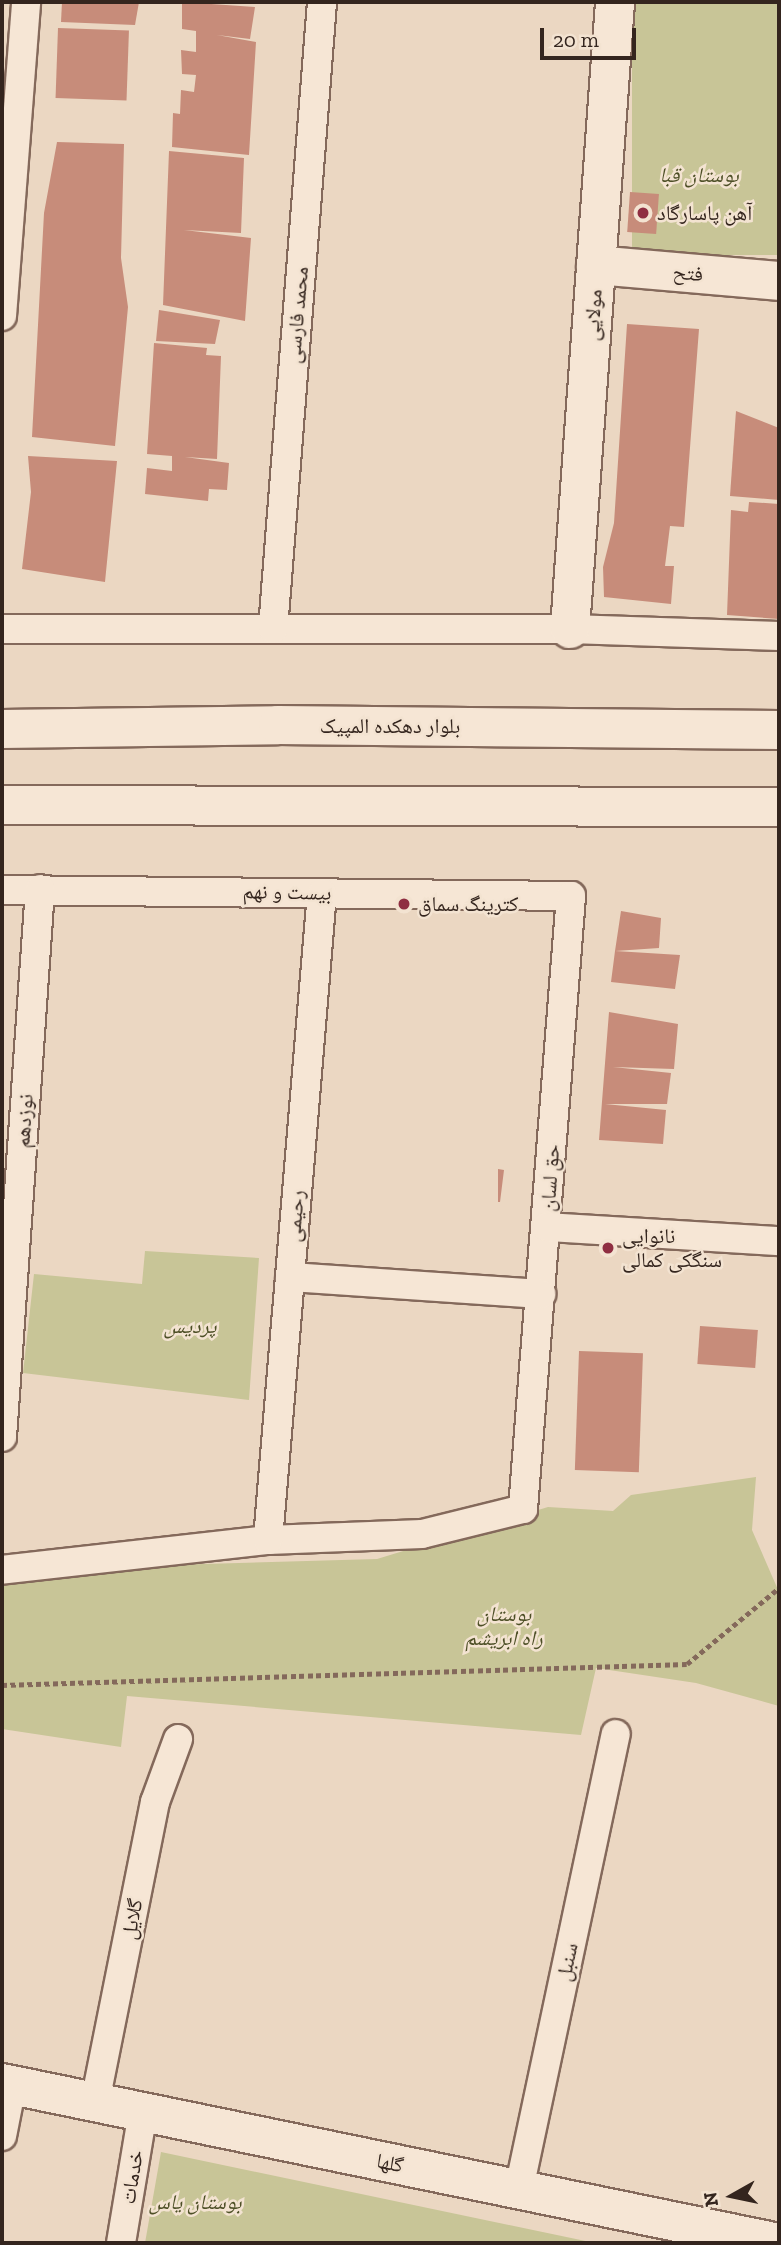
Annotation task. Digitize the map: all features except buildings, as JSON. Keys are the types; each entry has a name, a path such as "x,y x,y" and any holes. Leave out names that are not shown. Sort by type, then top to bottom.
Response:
{"street":[{"path":"2,316 26,2"},
{"name":"محمد فارسی","path":"272,629 322,2"},
{"name":"مولایی","path":"570,628 615,2"},
{"name":"فتح","path":"596,265 779,281"},
{"path":"2,629 570,628 779,636"},
{"name":"بلوار دهکده المپیک","path":"2,729 292,725 779,730"},
{"path":"2,805 770,811"},
{"name":"نوزدهم","path":"2,1437 40,889"},
{"name":"بیست و نهم","path":"2,890 571,896"},
{"name":"رحیمی","path":"268,1540 322,892"},
{"name":"حق لسان","path":"268,1540 422,1534 523,1509 571,896"},
{"path":"547,1227 779,1241"},
{"path":"290,1276 541,1294"},
{"path":"2,1570 268,1540"},
{"name":"سنبل","path":"519,2189 616,1734"},
{"name":"گلایل","path":"95,2102 155,1802 177,1739"},
{"path":"2,2136 7,2084"},
{"name":"گلها","path":"7,2084 779,2243"},
{"name":"خدمات","path":"121,2243 143,2112"}],"path":[{"path":"2,1685 687,1664 779,1588"}],"green space":[{"name":"بوستان قبا","path":"632,2 779,2 779,255 632,255"},
{"name":"پردیس","path":"145,1251 259,1258 249,1400 23,1373 34,1274 142,1284"},
{"name":"بوستان راه ابریشم","path":"756,1477 752,1530 779,1592 779,1706 696,1683 596,1668 581,1735 127,1696 121,1747 2,1729 2,1580 65,1568 377,1559 548,1507 613,1511 631,1495"},
{"name":"بوستان یاس","path":"161,2152 595,2243 145,2243"}],"place":[{"name":"آهن پاسارگاد","path":"643,213"},
{"name":"کترینگ سماق","path":"404,904"},
{"name":"نانوایی سنگکی کمالی","path":"608,1248"}]}
